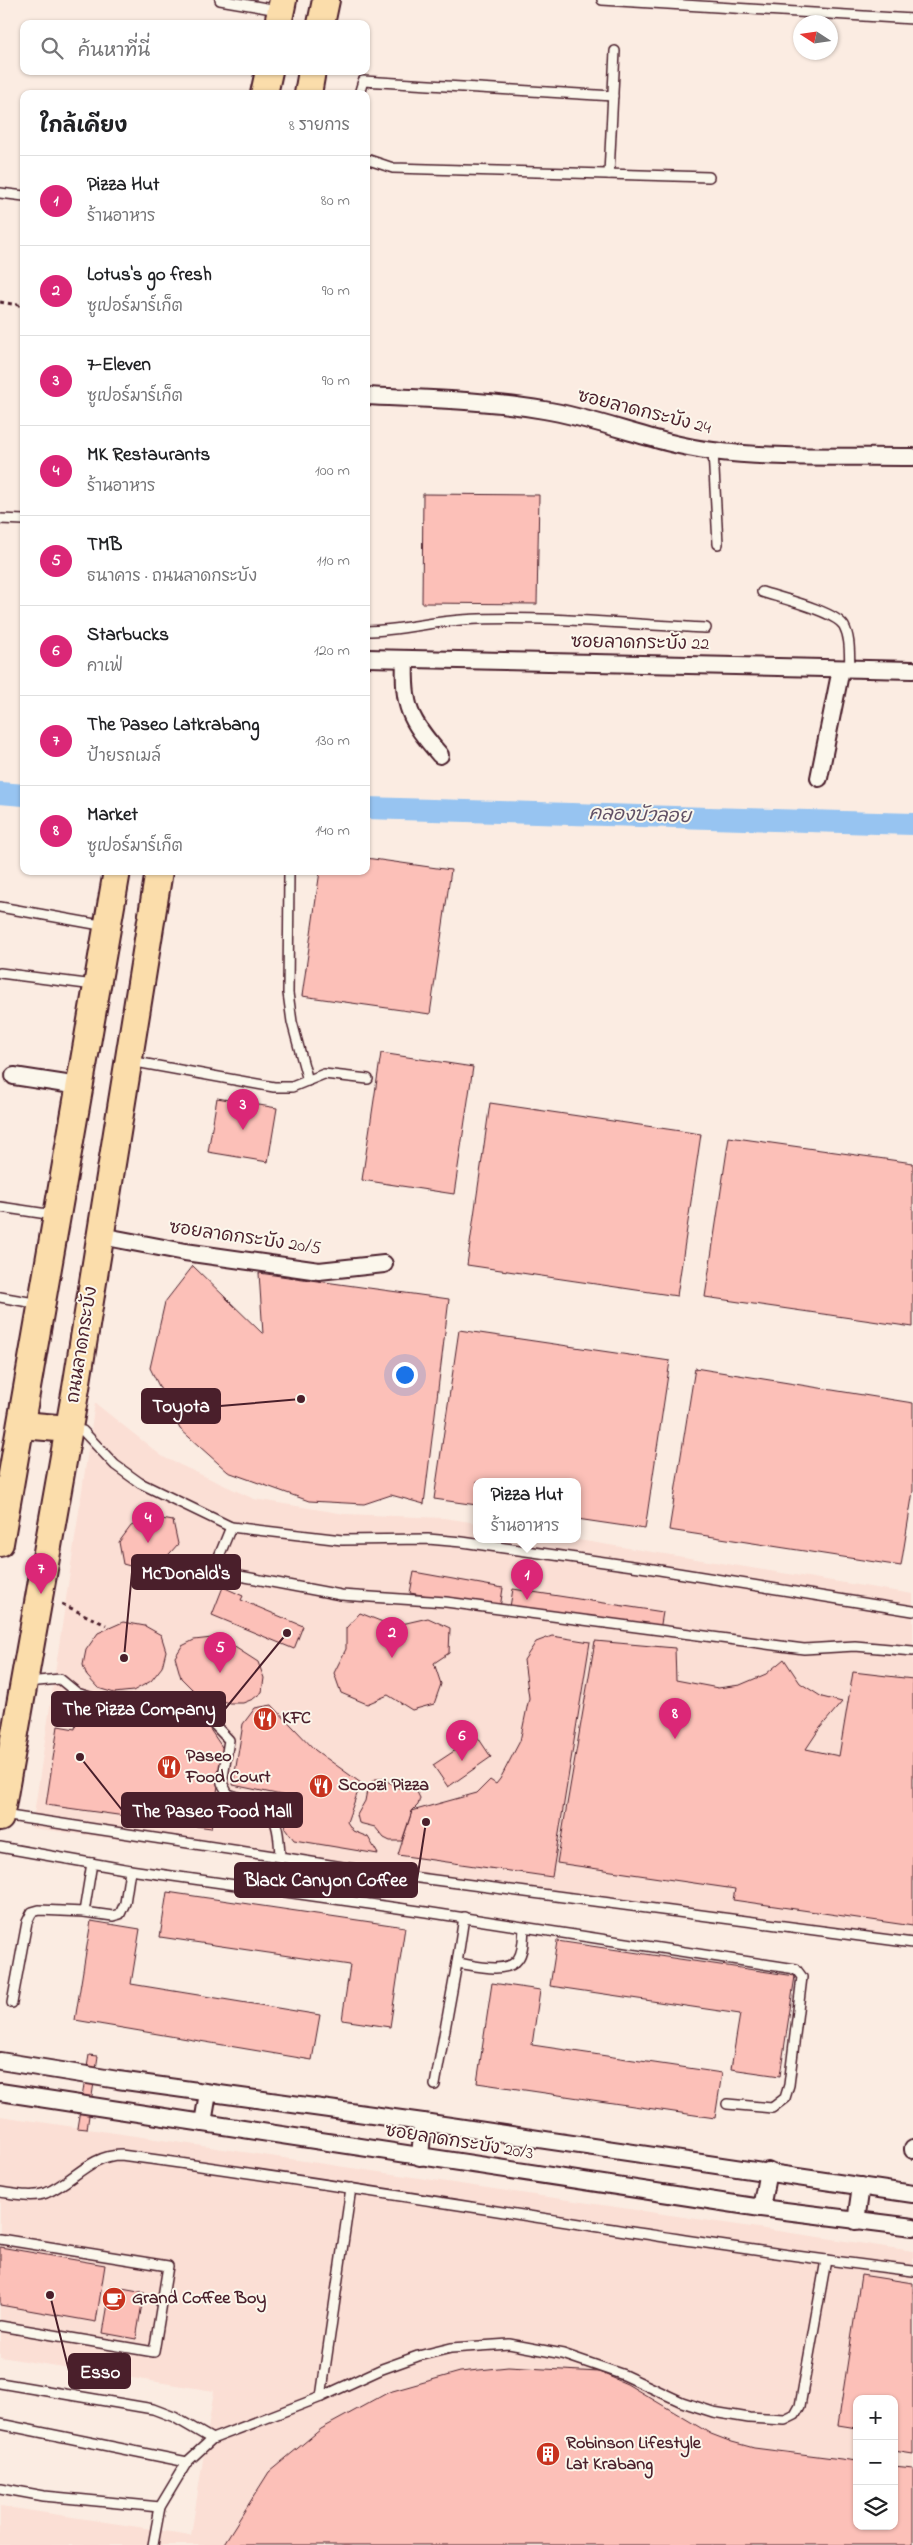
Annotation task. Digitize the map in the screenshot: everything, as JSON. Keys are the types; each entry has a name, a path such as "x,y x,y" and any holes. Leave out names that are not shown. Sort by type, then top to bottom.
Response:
{"main road":[{"path":"322,20 326,0"},
{"path":"265,90 268,75"},
{"path":"309,90 311,75"},
{"path":"0,1544 116,879"},
{"name":"ถนนลาดกระบัง","path":"0,1818 69,1429 158,880"},
{"path":"22,1425 69,1429"}],"street":[{"name":"ซอยลาดกระบัง 24","path":"370,396 434,399 543,410 610,425 686,447 713,451 913,458"},
{"name":"ซอยลาดกระบัง 22","path":"370,658 913,670"},
{"path":"405,659 404,684 407,708 417,728 440,755"},
{"path":"819,778 845,669"},
{"path":"14,1076 79,1086"},
{"name":"ซอยลาดกระบัง 20/5","path":"101,1236 185,1252 319,1270 384,1264"},
{"name":"ซอยลาดกระบัง 20/3","path":"0,2061 208,2093 768,2171 913,2194"},
{"name":"ซอยลาดกระบัง 20/3","path":"0,2092 761,2208 913,2227"},
{"path":"203,2123 208,2093"},
{"path":"420,2157 423,2122"},
{"path":"761,2208 768,2171"},
{"path":"856,2221 861,2186"}],"lane":[{"path":"220,0 281,12"},
{"path":"602,0 913,19"},
{"path":"609,174 615,51"},
{"path":"361,90 363,80 613,96"},
{"path":"370,160 393,168 709,177"},
{"path":"0,193 20,196"},
{"path":"713,451 718,544"},
{"path":"0,519 20,520"},
{"path":"762,592 834,616 844,626 848,639 845,669"},
{"path":"370,631 405,630 460,620 523,619 706,628"},
{"path":"289,875 288,993 292,1022 308,1081"},
{"path":"0,907 108,926"},
{"path":"0,973 97,985"},
{"path":"130,1061 274,1087 292,1086 324,1074 368,1079"},
{"path":"0,1207 58,1216"},
{"path":"0,1297 42,1304"},
{"path":"69,1429 83,1431 115,1465 140,1483 231,1527 342,1540 428,1539 462,1542 647,1568 913,1611"},
{"path":"231,1527 213,1571 341,1595 446,1602 804,1649 855,1646 913,1651"},
{"path":"23,1682 60,1679 77,1692 100,1700 137,1701 209,1720 229,1740 222,1783 228,1794 263,1805 273,1815 279,1841 280,1857"},
{"path":"1,1814 374,1872 913,1943"},
{"path":"0,1847 130,1870 464,1918 796,1969 802,1977 785,2098 772,2108 727,2104"},
{"path":"84,1912 92,1863"},
{"path":"12,2003 27,1922 32,1912 39,1910 84,1912 113,1916 120,1914 126,1904 130,1870"},
{"path":"435,2085 464,1918"},
{"path":"457,1963 501,1967 512,1964 518,1959 524,1928"},
{"path":"0,2192 32,2195 45,2193 108,2155 148,2158 587,2226 913,2271"},
{"path":"322,2396 351,2188"},
{"path":"0,2240 168,2266 154,2352 0,2326"},
{"path":"153,2545 160,2507 187,2462 212,2438 322,2396 382,2369 418,2356 473,2345 509,2344 571,2357 624,2375 682,2402 713,2412 771,2421 785,2420 795,2415 800,2406 826,2260"},
{"path":"0,2383 153,2409 174,2417 212,2438"},
{"path":"0,2424 187,2462"},
{"path":"0,2488 44,2496 160,2507"}],"path":[{"path":"0,302 20,305"},
{"path":"58,1601 106,1625"}],"shaded area":[{"path":"95,1403 163,1457 254,1499 345,1514 444,1518 473,1522 473,1543 581,1543 581,1540 913,1594 913,1943 32,1828"},
{"path":"0,2116 913,2251 913,2545 0,2545 0,2506 191,2535 214,2391 0,2357"}],"building":[{"path":"423,494 539,495 537,604 422,603"},
{"path":"370,859 451,870 430,1014 302,996 319,875 370,875"},
{"path":"381,1053 473,1067 454,1194 362,1180"},
{"path":"217,1098 277,1108 268,1162 208,1152"},
{"path":"490,1103 701,1134 677,1296 467,1265"},
{"path":"729,1137 913,1163 913,1327 705,1297"},
{"path":"193,1266 263,1334 259,1273 449,1299 424,1504 391,1495 364,1504 309,1501 228,1472 180,1429 150,1368 165,1302"},
{"path":"459,1330 670,1361 645,1529 581,1520 581,1478 473,1478 473,1504 434,1499"},
{"path":"695,1368 913,1403 913,1491 901,1566 669,1530"},
{"path":"151,1517 173,1521 178,1544 163,1561 144,1570 123,1564 119,1542 131,1526"},
{"path":"414,1572 503,1588 500,1608 410,1593"},
{"path":"223,1587 243,1596 241,1600 303,1626 294,1649 212,1615"},
{"path":"513,1589 663,1612 660,1630 510,1607"},
{"path":"360,1613 393,1626 428,1618 450,1628 449,1653 434,1663 441,1684 434,1704 412,1710 388,1695 367,1704 341,1693 334,1673 346,1649 346,1628"},
{"path":"123,1622 145,1626 161,1635 166,1651 162,1667 151,1681 133,1691 114,1693 98,1688 87,1676 83,1665 86,1650 98,1633"},
{"path":"552,1636 590,1642 552,1877 398,1855 412,1811 477,1793 490,1780 496,1784 500,1779 520,1741 529,1698 524,1660 536,1642"},
{"path":"212,1638 230,1644 258,1662 264,1678 262,1692 253,1699 243,1703 230,1703 199,1696 181,1678 175,1657 182,1646 194,1640"},
{"path":"595,1641 675,1648 676,1680 718,1688 740,1685 766,1674 784,1659 800,1683 822,1697 842,1702 820,1728 806,1749 839,1756 853,1672 913,1679 913,1926 733,1900 735,1889 557,1863"},
{"path":"272,1705 315,1750 361,1783 347,1822 353,1831 368,1837 378,1854 294,1840 285,1828 291,1797 233,1785 243,1724 255,1708"},
{"path":"79,1707 205,1722 224,1750 211,1828 46,1805 58,1726 75,1729"},
{"path":"477,1736 491,1757 448,1787 433,1765"},
{"path":"375,1779 383,1779 399,1788 410,1786 416,1790 420,1798 418,1805 412,1811 402,1841 390,1841 384,1838 375,1827 359,1823 357,1815 365,1801 368,1785"},
{"path":"167,1892 405,1927 390,2027 342,2020 350,1965 160,1937"},
{"path":"91,1921 140,1929 131,1984 320,2015 312,2060 75,2020"},
{"path":"557,1941 795,1976 780,2076 731,2069 740,2014 550,1986"},
{"path":"492,1983 540,1990 532,2045 722,2073 715,2118 477,2083"},
{"path":"89,2055 98,2056 87,2129 77,2128"},
{"path":"0,2247 105,2265 96,2322 0,2305"},
{"path":"861,2275 913,2283 913,2454 898,2452 898,2395 853,2395 853,2427 838,2425"},
{"path":"111,2286 144,2292 136,2339 103,2333"},
{"name":"Robinson Lifestyle Lat Krabang","path":"508,2367 599,2372 627,2384 711,2434 732,2442 754,2448 853,2460 853,2530 898,2530 898,2466 913,2468 913,2545 223,2545 269,2472 321,2429 389,2392 460,2372"}],"waterway":[{"name":"คลองบัวลอย","path":"0,793 20,795"},
{"name":"คลองบัวลอย","path":"370,808 913,824"}],"place":[{"name":"7-Eleven","path":"243,1130"},
{"name":"Toyota","path":"301,1399"},
{"name":"MK Restaurants","path":"148,1543"},
{"name":"The Paseo Latkrabang","path":"41,1594"},
{"name":"Pizza Hut","path":"527,1600"},
{"name":"The Pizza Company","path":"287,1633"},
{"name":"McDonald's","path":"124,1658"},
{"name":"Lotus's go fresh","path":"392,1658"},
{"name":"TMB","path":"220,1673"},
{"name":"KFC","path":"265,1719"},
{"name":"Market","path":"675,1739"},
{"name":"The Paseo Food Mall","path":"80,1757"},
{"name":"Starbucks","path":"462,1761"},
{"name":"Paseo Food Court","path":"169,1767"},
{"name":"Scoozi Pizza","path":"321,1786"},
{"name":"Black Canyon Coffee","path":"426,1822"},
{"name":"Esso","path":"50,2295"},
{"name":"Grand Coffee Boy","path":"114,2299"},
{"name":"Robinson Lifestyle Lat Krabang","path":"548,2454"}]}
